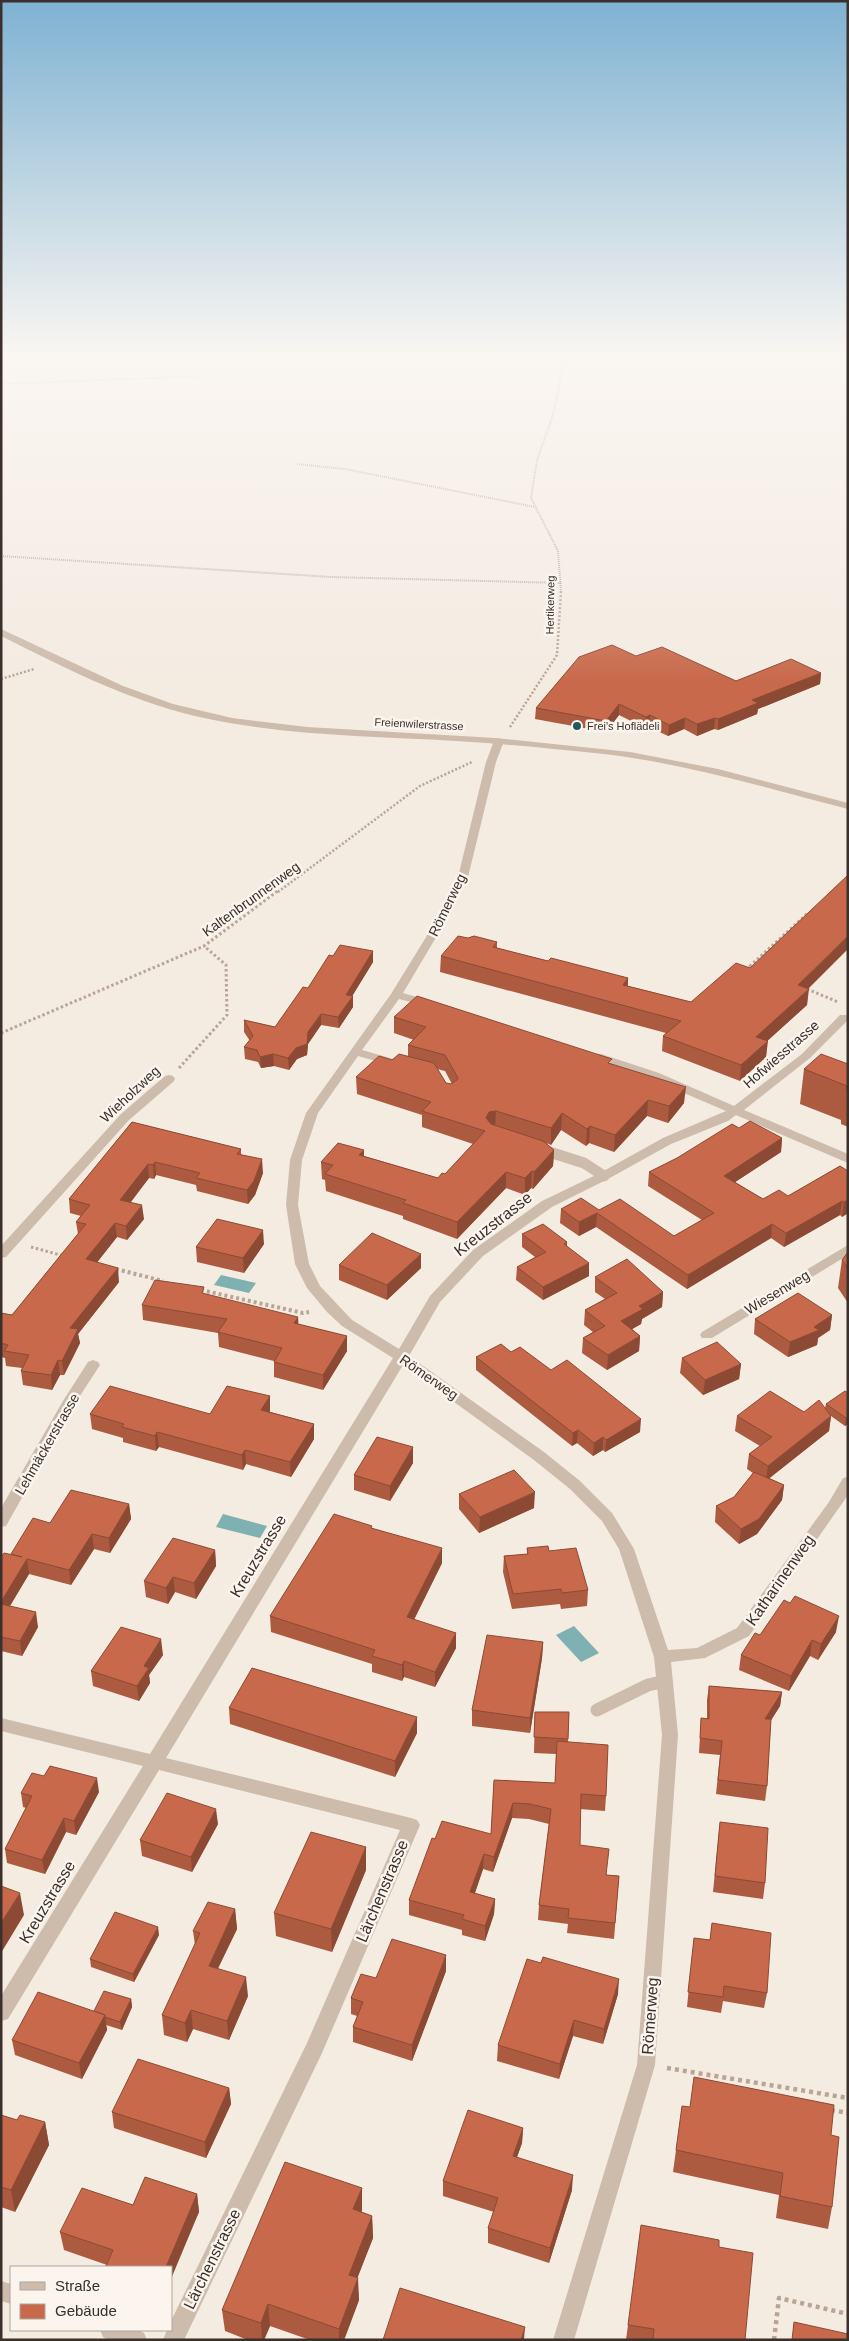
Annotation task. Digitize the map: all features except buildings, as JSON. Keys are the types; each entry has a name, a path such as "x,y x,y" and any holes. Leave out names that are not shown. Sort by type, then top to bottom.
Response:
{"street":[{"name":"Freienwilerstrasse","path":"1,632 58,661 136,696 195,713 250,724 309,730 497,746 603,752 673,762 748,779 848,806"},
{"name":"Römerweg","path":"497,746 462,877 433,934 396,995 312,1113 296,1160 292,1206 302,1264 314,1288 332,1309 347,1323 401,1358 539,1456 575,1485 607,1517 626,1549 662,1657 670,1735 646,2065 563,2340"},
{"path":"396,995 445,1008"},
{"name":"Hofwiesstrasse","path":"734,1111 806,1056 844,1017"},
{"path":"355,1052 404,1065"},
{"path":"584,1052 655,1076 848,1159"},
{"name":"Wieholzweg","path":"1,1254 125,1117 169,1079"},
{"name":"Kreuzstrasse","path":"1,2012 401,1358 434,1299 478,1254 547,1204 604,1176 667,1141 724,1118 734,1111"},
{"name":"Wiesenweg","path":"707,1335 848,1249"},
{"name":"Lehmäckerstrasse","path":"1,1522 70,1401 93,1365"},
{"name":"Katharinenweg","path":"662,1657 700,1654 743,1632 834,1506 848,1482"},
{"name":"Lärchenstrasse","path":"1,1724 411,1825 315,2047 173,2340"},
{"path":"113,2331 137,2340"}],"lane":[{"path":"530,1146 584,1163 604,1176"},
{"path":"597,1710 648,1685 666,1682"}],"path":[{"name":"Hertikerweg","path":"507,732 557,655 562,583 558,552 531,498 537,462"},
{"path":"297,464 345,469 535,507"},
{"path":"1,556 331,577 562,583"},
{"path":"1,679 58,661"},
{"name":"Kaltenbrunnenweg","path":"1,1032 204,946 420,786 497,746"},
{"path":"759,970 750,966 813,908"},
{"name":"Wieholzweg","path":"169,1079 227,1015 226,965 204,946"},
{"path":"803,988 839,1003"},
{"path":"11,1242 68,1257"},
{"path":"114,1269 170,1283"},
{"path":"198,1290 303,1313 332,1309"},
{"path":"646,2065 848,2098"},
{"path":"820,2108 848,2113"},
{"path":"774,2340 779,2298 848,2314"}],"water":[{"path":"221,1275 256,1283 249,1293 214,1285"},
{"path":"223,1514 267,1526 260,1538 216,1527"},
{"path":"574,1626 599,1653 581,1662 556,1635"}],"place":[{"name":"Frei's Hoflädeli","path":"577,726"}]}
